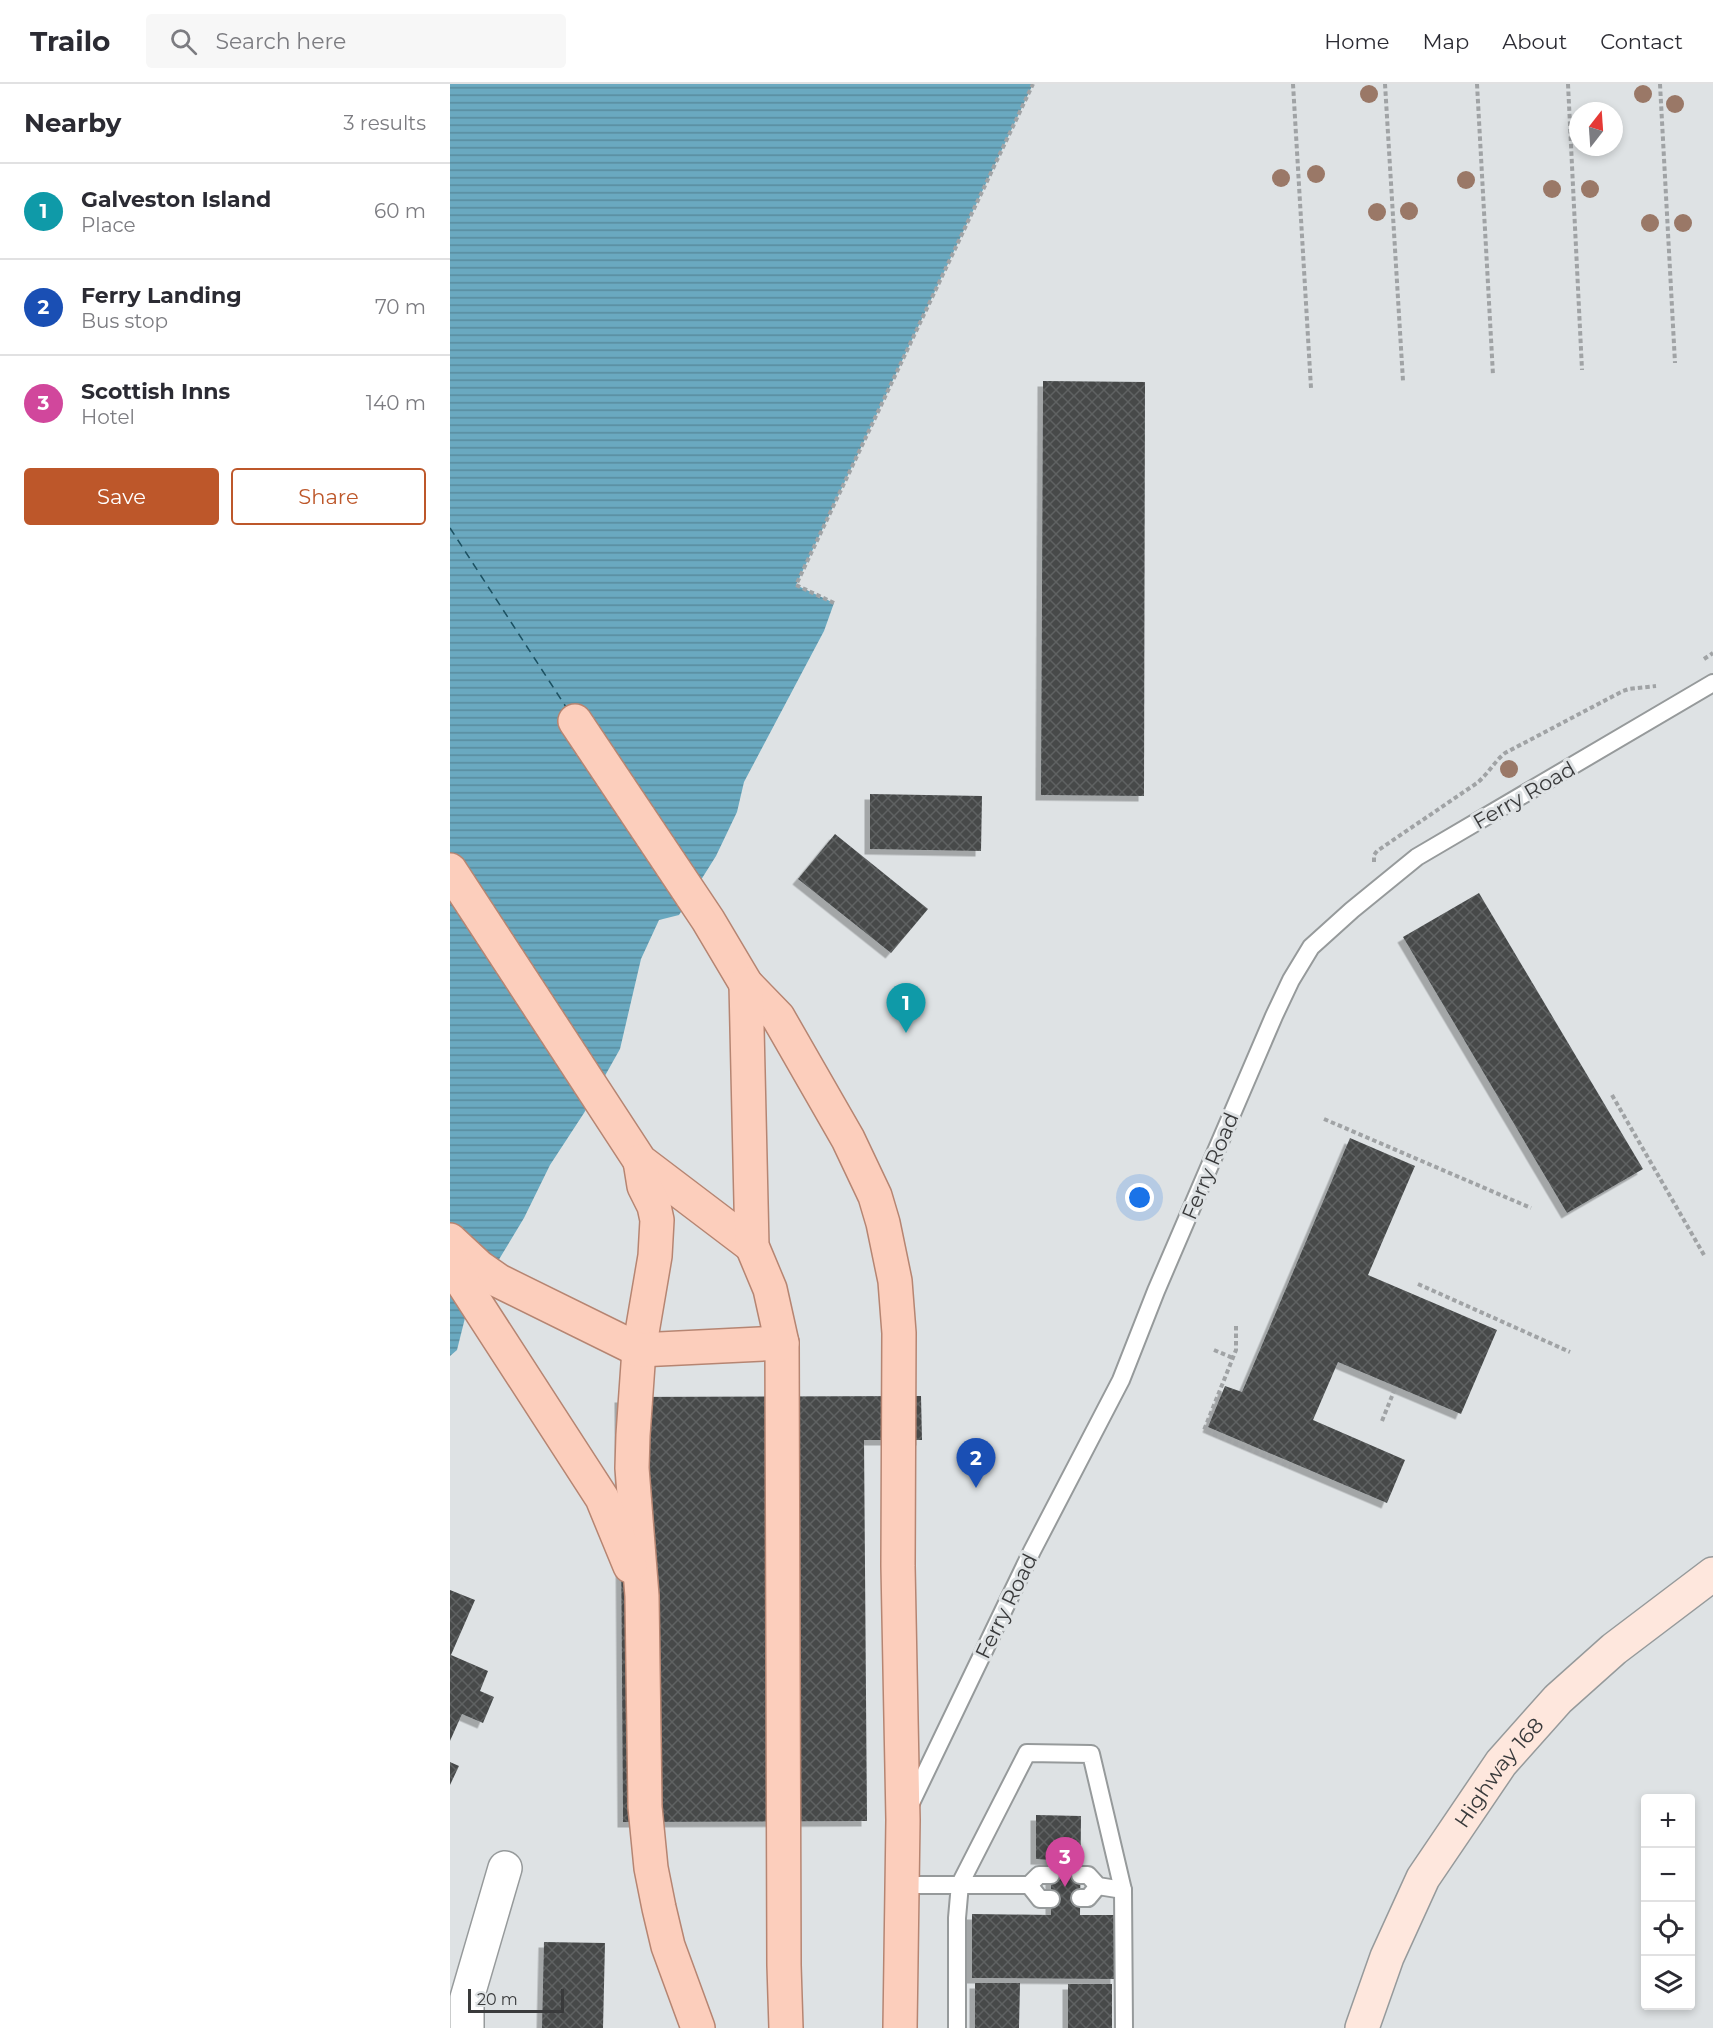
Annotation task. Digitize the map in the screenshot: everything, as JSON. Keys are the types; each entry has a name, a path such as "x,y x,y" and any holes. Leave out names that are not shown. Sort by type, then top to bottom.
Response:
{"main road":[{"path":"575,721 708,920 746,984 778,1017 863,1170 884,1223 898,1308 898,1566 903,1820 900,2028"},
{"path":"450,870 640,1161 752,1246"},
{"path":"746,984 752,1246 770,1289 782,1343 786,2028"},
{"path":"640,1161 644,1186 654,1206 657,1220 657,1236 639,1350 632,1468 642,1596 645,1807 651,1868 668,1946 698,2028"},
{"path":"450,1240 479,1267 493,1276 543,1304 639,1350 782,1343"},
{"path":"450,1263 602,1498 642,1596"}],"street":[{"name":"Highway 168","path":"1362,2028 1387,1957 1423,1878 1501,1763 1558,1699 1614,1650 1713,1574"},
{"path":"467,2028 467,1998 505,1868"}],"lane":[{"name":"Ferry Road","path":"903,1820 1032,1551 1121,1380 1274,1016 1291,980 1311,947 1417,857 1713,683"},
{"path":"957,2028 957,1918 960,1884 1027,1753 1091,1754 1123,1890 1124,2028"},
{"path":"901,1885 1029,1885 1039,1875 1051,1875"},
{"path":"1080,1875 1088,1875 1098,1886 1123,1890"},
{"path":"1029,1885 1040,1899 1051,1899"},
{"path":"1080,1898 1088,1898 1098,1886"}],"path":[{"path":"834,603 796,585 1033,84"},
{"path":"1293,84 1311,388"},
{"path":"1385,84 1403,381"},
{"path":"1477,84 1493,375"},
{"path":"1568,84 1582,370"},
{"path":"1660,84 1675,363"},
{"path":"1695,664 1713,653"},
{"path":"1386,883 1374,862 1374,855 1377,851 1477,783 1496,760 1505,753 1629,688 1657,686"},
{"path":"1612,1095 1704,1256"},
{"path":"1324,1119 1531,1208"},
{"path":"1419,1284 1570,1352"},
{"path":"1236,1326 1236,1350 1204,1430 1291,1467"},
{"path":"1214,1350 1233,1358"},
{"path":"1382,1421 1396,1386"}],"water":[{"path":"450,84 1033,84 796,585 834,603 824,631 744,782 737,812 716,856 679,915 659,920 641,959 620,1049 584,1113 550,1165 524,1218 466,1314 457,1350 450,1356"}],"building":[{"path":"1043,381 1145,382 1144,796 1041,795"},
{"path":"870,794 982,796 981,851 870,849"},
{"path":"835,834 928,909 891,953 798,879"},
{"path":"1479,893 1643,1169 1567,1213 1403,937"},
{"path":"1350,1138 1415,1166 1368,1275 1497,1330 1461,1414 1338,1362 1313,1420 1405,1460 1387,1503 1208,1427 1225,1386 1242,1392"},
{"path":"921,1396 922,1440 864,1440 867,1821 623,1822 620,1397"},
{"path":"450,1590 475,1600 451,1655 488,1671 480,1691 494,1697 483,1723 462,1714 450,1741"},
{"path":"450,1762 459,1766 450,1785"},
{"path":"1036,1815 1081,1816 1080,1915 1116,1915 1116,1979 972,1978 972,1914 1051,1915 1051,1860 1036,1859"},
{"path":"544,1942 605,1943 603,2028 542,2028"},
{"path":"975,1983 1020,1983 1019,2028 975,2028"},
{"path":"1068,1984 1112,1984 1112,2028 1068,2028"}],"ferry route":[{"path":"450,528 566,707"}],"place":[{"name":"Galveston Island","path":"906,1033"},
{"name":"Ferry Landing","path":"976,1488"},
{"name":"Scottish Inns","path":"1065,1887"}]}
